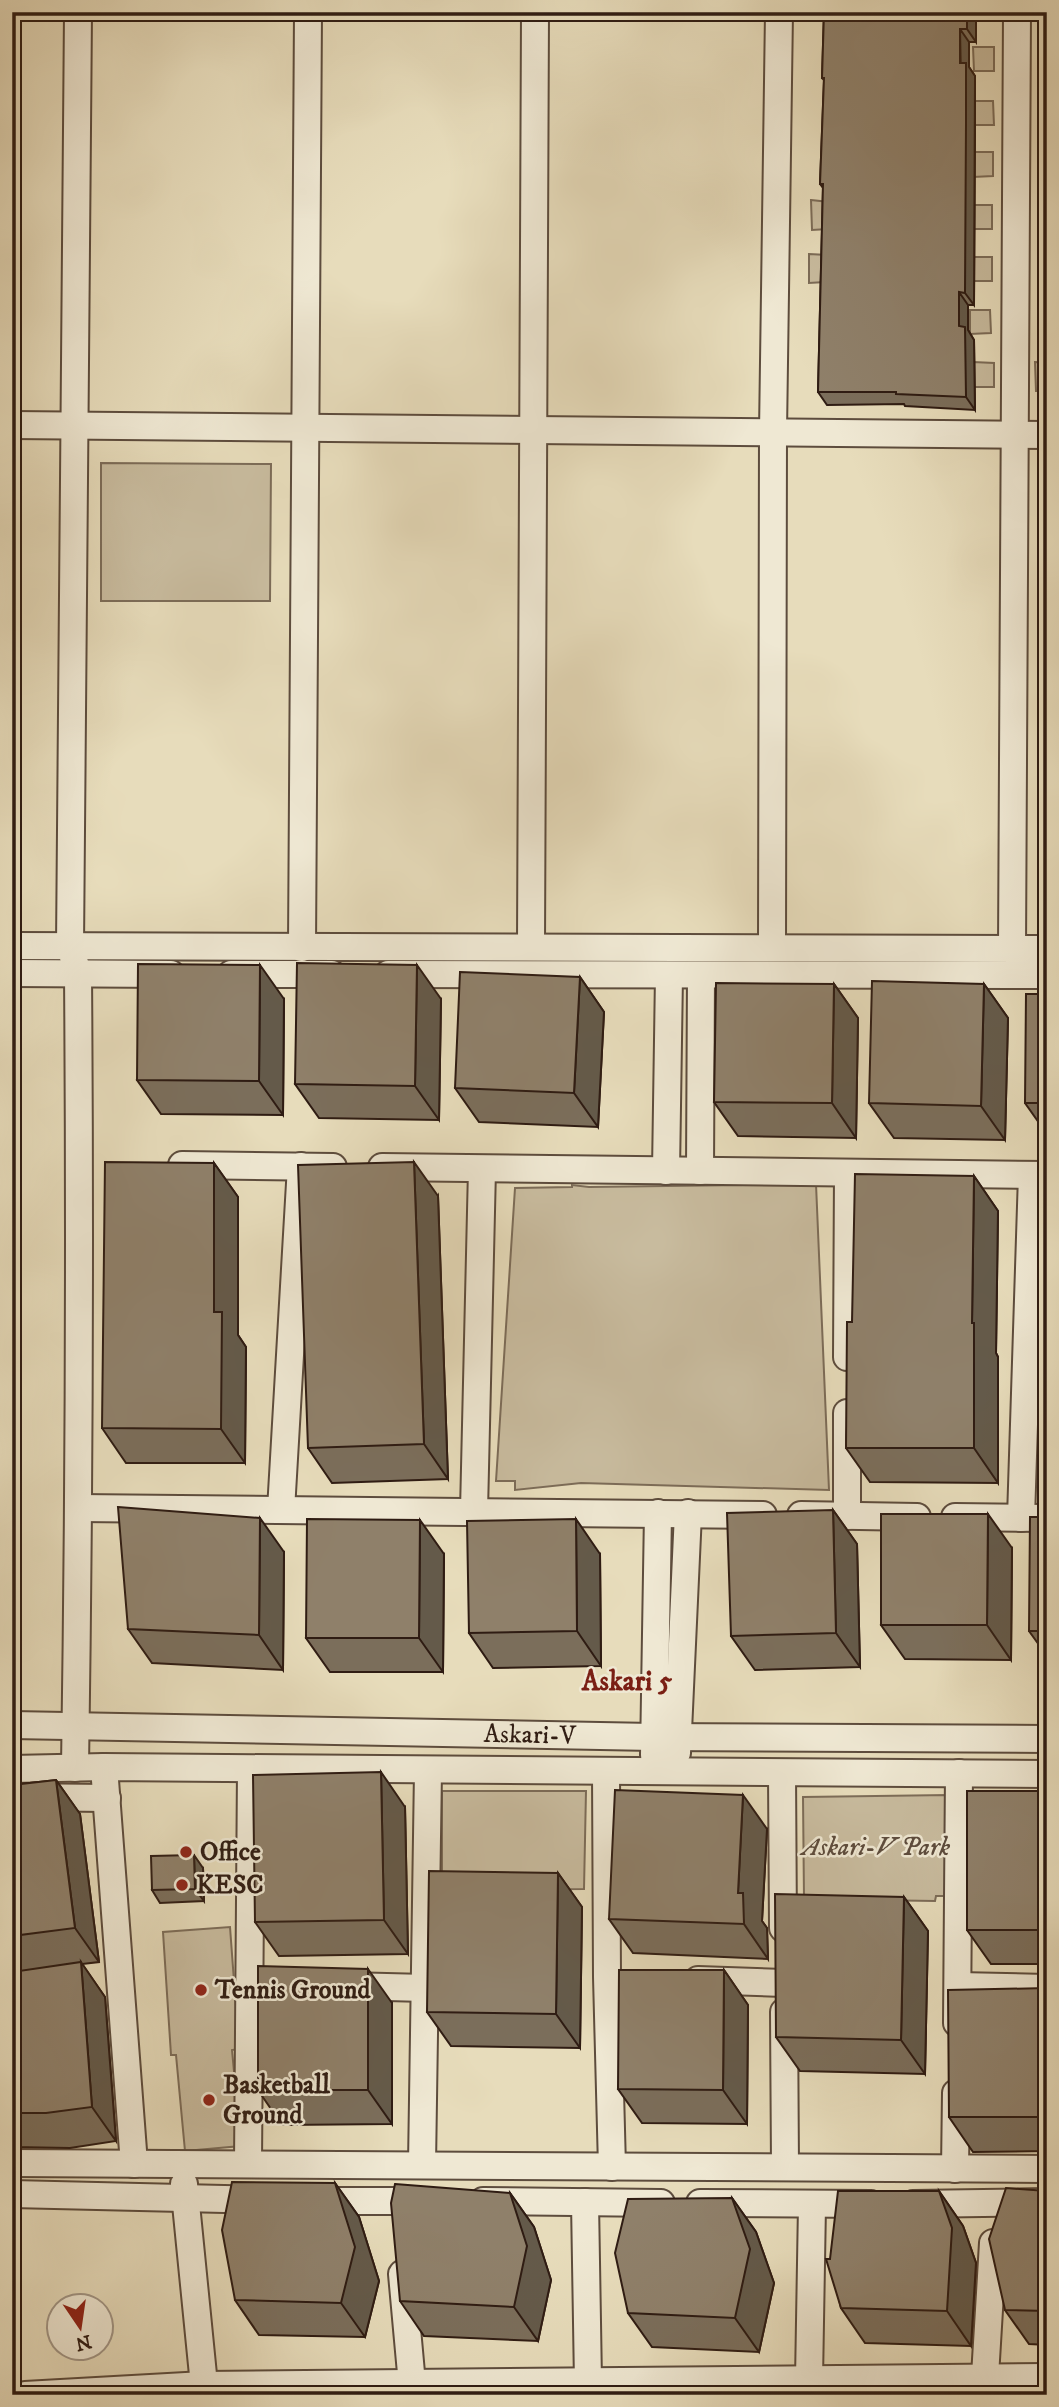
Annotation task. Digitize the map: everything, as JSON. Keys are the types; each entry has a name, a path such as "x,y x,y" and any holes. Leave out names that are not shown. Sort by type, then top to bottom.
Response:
{"street":[{"path":"75,1768 79,1508 78,973 70,947 78,12"},
{"path":"302,948 308,12"},
{"path":"531,946 535,12"},
{"path":"772,947 779,12"},
{"path":"1012,949 1017,12"},
{"path":"12,425 1047,435"},
{"path":"12,946 1047,949"},
{"path":"684,947 700,1171"},
{"path":"12,973 1047,975"},
{"path":"666,1171 685,975"},
{"path":"79,1163 107,1164"},
{"path":"79,1508 1034,1518 1039,1175 162,1164"},
{"path":"281,1510 301,1166"},
{"path":"474,1511 482,1169"},
{"path":"847,1516 848,1173"},
{"path":"658,1513 665,1770"},
{"path":"665,1736 688,1513"},
{"name":"Askari-V","path":"12,1725 665,1736 1047,1739"},
{"path":"104,1768 134,2164"},
{"name":"Askari-V","path":"12,1769 665,1770 1047,1774"},
{"path":"248,2164 251,1769"},
{"path":"422,2165 428,1771"},
{"path":"606,1771 607,1977 612,2167"},
{"path":"782,1773 785,2167"},
{"path":"955,2169 959,1773"},
{"path":"12,1797 107,1798"},
{"path":"607,1977 634,1978"},
{"path":"675,1980 783,1983"},
{"path":"250,1984 277,1985"},
{"path":"317,1986 426,1988"},
{"path":"958,1986 1047,1988"},
{"path":"12,2163 1047,2169"},
{"path":"183,2164 204,2390"},
{"path":"12,2194 186,2200 398,2227 457,2201 811,2205 1047,2202"},
{"path":"585,2202 588,2382"},
{"path":"809,2380 811,2205"},
{"path":"398,2227 413,2389"},
{"path":"985,2386 993,2243"},
{"path":"24,2395 204,2390 413,2389 588,2382 809,2380 985,2386 1047,2377"}],"green space":[{"path":"973,47 994,47 994,71 974,71"},
{"path":"973,101 993,101 994,125 973,125"},
{"path":"972,152 993,152 993,176 973,177"},
{"path":"811,200 829,202 828,229 812,230"},
{"path":"971,205 992,205 992,229 972,229"},
{"path":"809,254 827,255 825,282 809,283"},
{"path":"971,257 992,257 992,281 972,281"},
{"path":"970,310 990,310 991,333 970,334"},
{"path":"973,362 994,363 994,387 974,387"},
{"path":"1035,362 1047,363 1047,391 1036,391"},
{"path":"101,463 271,464 270,601 101,601"},
{"path":"816,1184 829,1490 581,1483 515,1490 515,1481 496,1481 515,1188 572,1185"},
{"path":"442,1791 586,1791 584,1889 442,1890"},
{"name":"Askari-V Park","path":"948,1795 950,1896 936,1896 935,1901 804,1899 803,1797"},
{"name":"Tennis Ground","path":"230,1927 239,2049 232,2050 241,2146 185,2151 176,2055 171,2055 163,1932"}],"building":[{"path":"824,12 967,12 967,29 960,29 960,63 966,63 966,123 965,293 959,292 959,326 965,327 966,397 896,392 818,392"},
{"path":"1047,366 1047,398 1045,398"},
{"path":"297,963 417,965 415,1086 295,1084"},
{"path":"138,964 260,965 259,1081 137,1080"},
{"path":"460,972 580,977 574,1093 455,1088"},
{"path":"872,981 984,984 981,1106 869,1103"},
{"path":"716,983 834,984 832,1103 714,1102"},
{"path":"1026,994 1047,994 1047,1103 1025,1103"},
{"path":"105,1162 214,1163 214,1312 222,1312 221,1429 102,1428"},
{"path":"414,1162 424,1444 308,1448 298,1165"},
{"path":"855,1174 974,1176 974,1448 846,1448 847,1322 852,1322"},
{"path":"1045,1199 1047,1304 1042,1304"},
{"path":"1046,1342 1047,1444 1044,1444"},
{"path":"118,1507 260,1518 259,1635 128,1629"},
{"path":"833,1510 836,1633 731,1636 727,1513"},
{"path":"881,1514 988,1514 987,1625 881,1625"},
{"path":"1030,1517 1047,1517 1047,1631 1029,1631"},
{"path":"307,1519 420,1520 419,1638 306,1638"},
{"path":"576,1519 577,1631 469,1633 467,1521"},
{"path":"381,1772 384,1920 255,1922 253,1775"},
{"path":"56,1780 75,1928 12,1936 12,1785"},
{"path":"615,1790 743,1795 738,1893 743,1893 744,1924 609,1919"},
{"path":"967,1791 1047,1791 1047,1930 967,1930"},
{"path":"194,1855 195,1889 152,1890 151,1856"},
{"path":"429,1871 558,1873 556,2014 427,2012"},
{"path":"775,1894 904,1897 901,2040 776,2037"},
{"path":"81,1962 92,2107 46,2113 12,2113 12,1972"},
{"path":"258,1966 368,1969 368,2090 258,2090"},
{"path":"619,1970 724,1970 723,2090 618,2089"},
{"path":"1047,1988 1047,2117 949,2117 948,1990"},
{"path":"232,2182 335,2183 355,2247 341,2303 235,2300 222,2230"},
{"path":"395,2184 510,2193 527,2246 514,2307 400,2301 391,2203"},
{"path":"1006,2188 1047,2191 1047,2311 1005,2310 989,2239"},
{"path":"838,2191 939,2191 952,2228 947,2311 841,2308 826,2259 830,2259"},
{"path":"732,2198 750,2249 735,2318 628,2313 615,2253 628,2199"}],"place":[{"name":"Office","path":"186,1852"},
{"name":"KESC","path":"182,1885"},
{"name":"Tennis Ground","path":"201,1990"},
{"name":"Basketball Ground","path":"209,2100"}],"district":[{"name":"Askari 5","path":"627,1681"}]}
